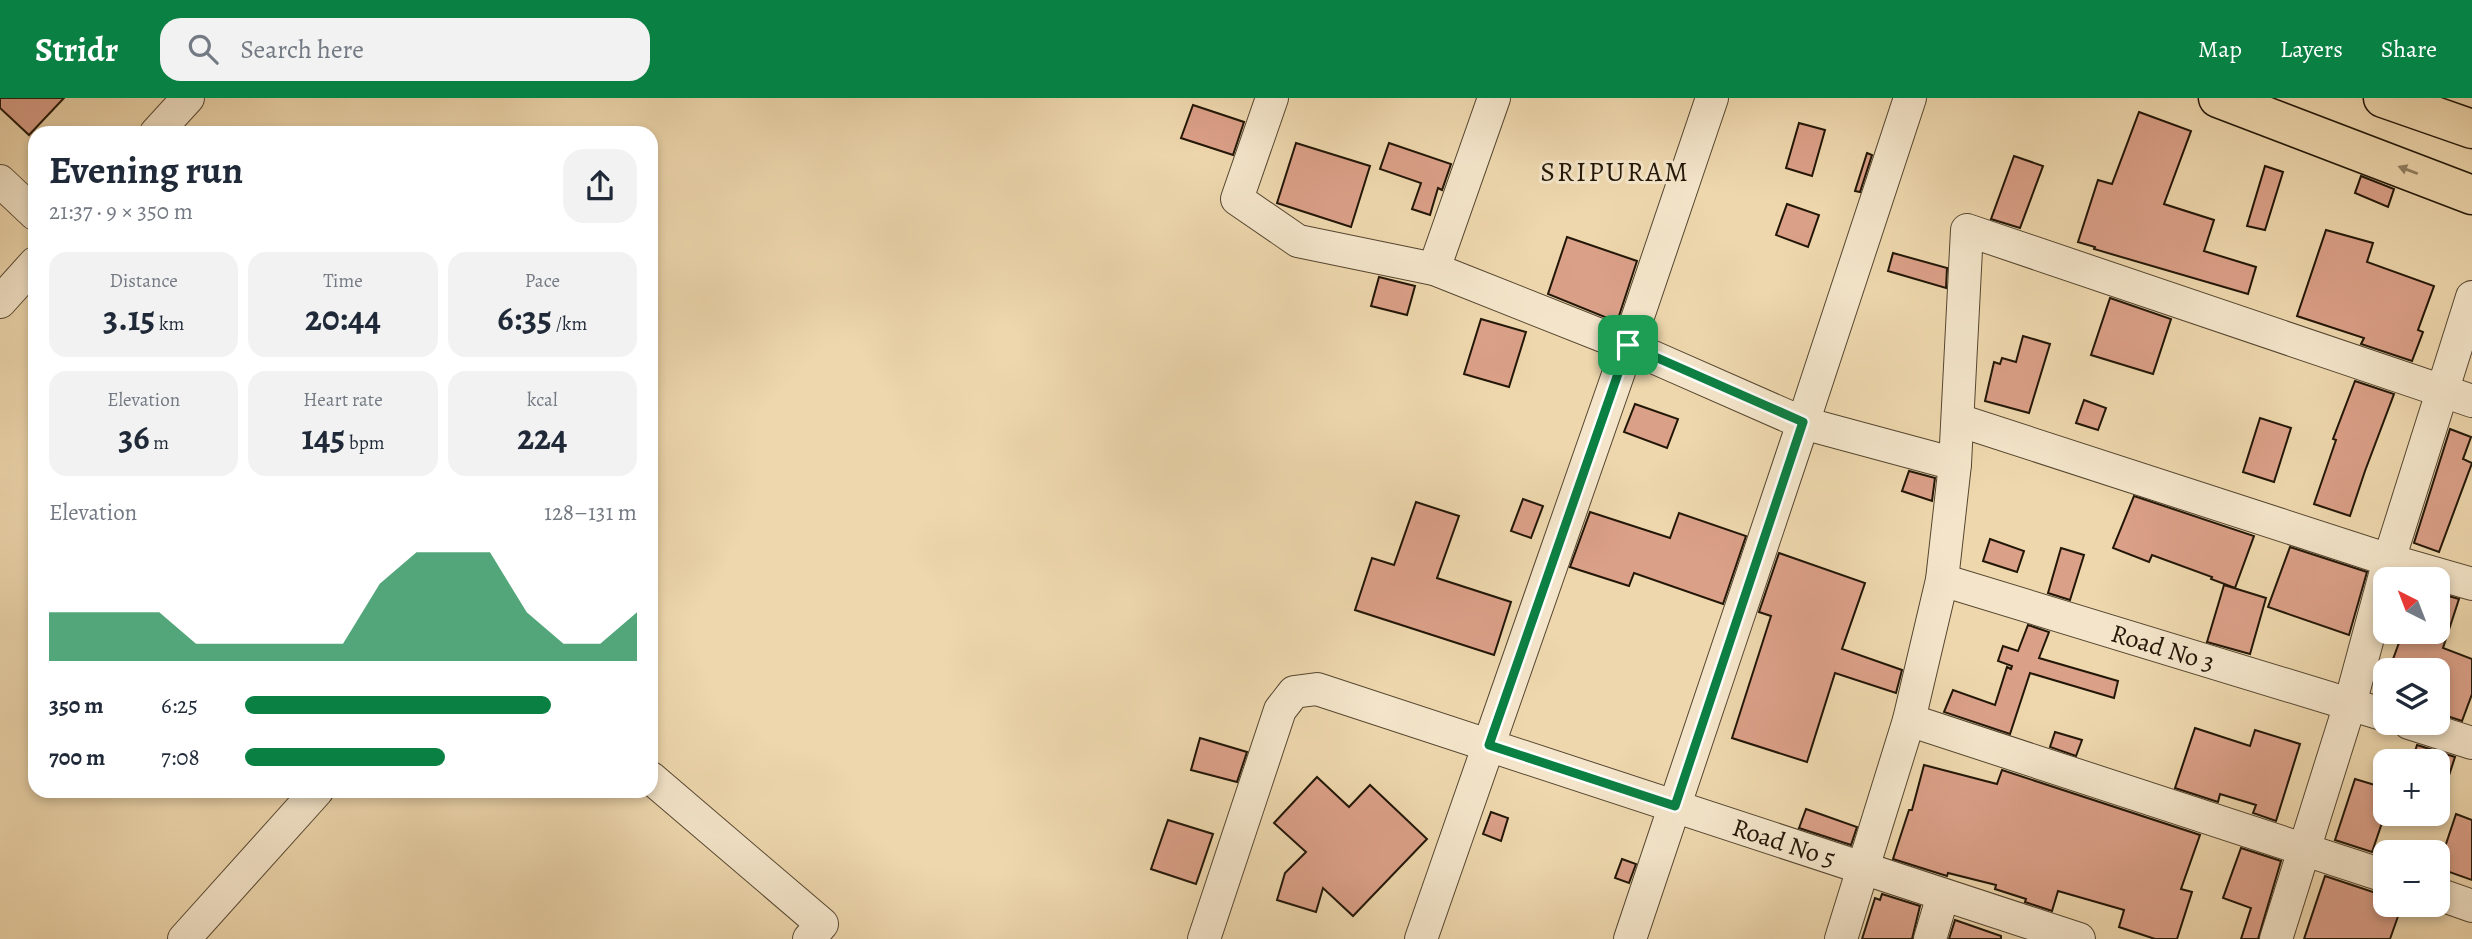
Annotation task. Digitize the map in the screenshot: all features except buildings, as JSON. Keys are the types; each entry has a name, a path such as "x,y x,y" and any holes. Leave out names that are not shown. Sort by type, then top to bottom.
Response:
{"main road":[{"path":"2218,98 2472,195"},
{"path":"2383,98 2472,129"}],"street":[{"path":"162,126 188,98"},
{"path":"1272,98 1237,199 1298,241 1434,270 1628,345 1803,422 1955,464"},
{"path":"1434,270 1494,98"},
{"path":"1421,939 1712,98"},
{"path":"1630,939 1910,98"},
{"path":"0,181 28,207"},
{"path":"1841,939 1909,720 1942,580 1955,464 1967,230 2472,401"},
{"path":"0,302 28,270"},
{"path":"2276,939 2350,704 2389,560 2472,297"},
{"path":"1958,420 2389,560 2472,584"},
{"name":"Road No 3","path":"1942,580 2373,711"},
{"name":"Road No 5","path":"1204,939 1280,710 1294,692 1317,689 2079,939"},
{"path":"1909,720 2373,872"},
{"path":"2447,735 2472,743"},
{"path":"658,784 822,924 809,939"},
{"path":"184,939 311,798"},
{"path":"1930,939 1943,894"},
{"path":"2450,898 2472,906"}],"district":[{"name":"SRIPURAM","path":"1615,172"}],"route":[{"path":"1628,345 1803,422 1675,806 1489,745 1628,345"}]}
